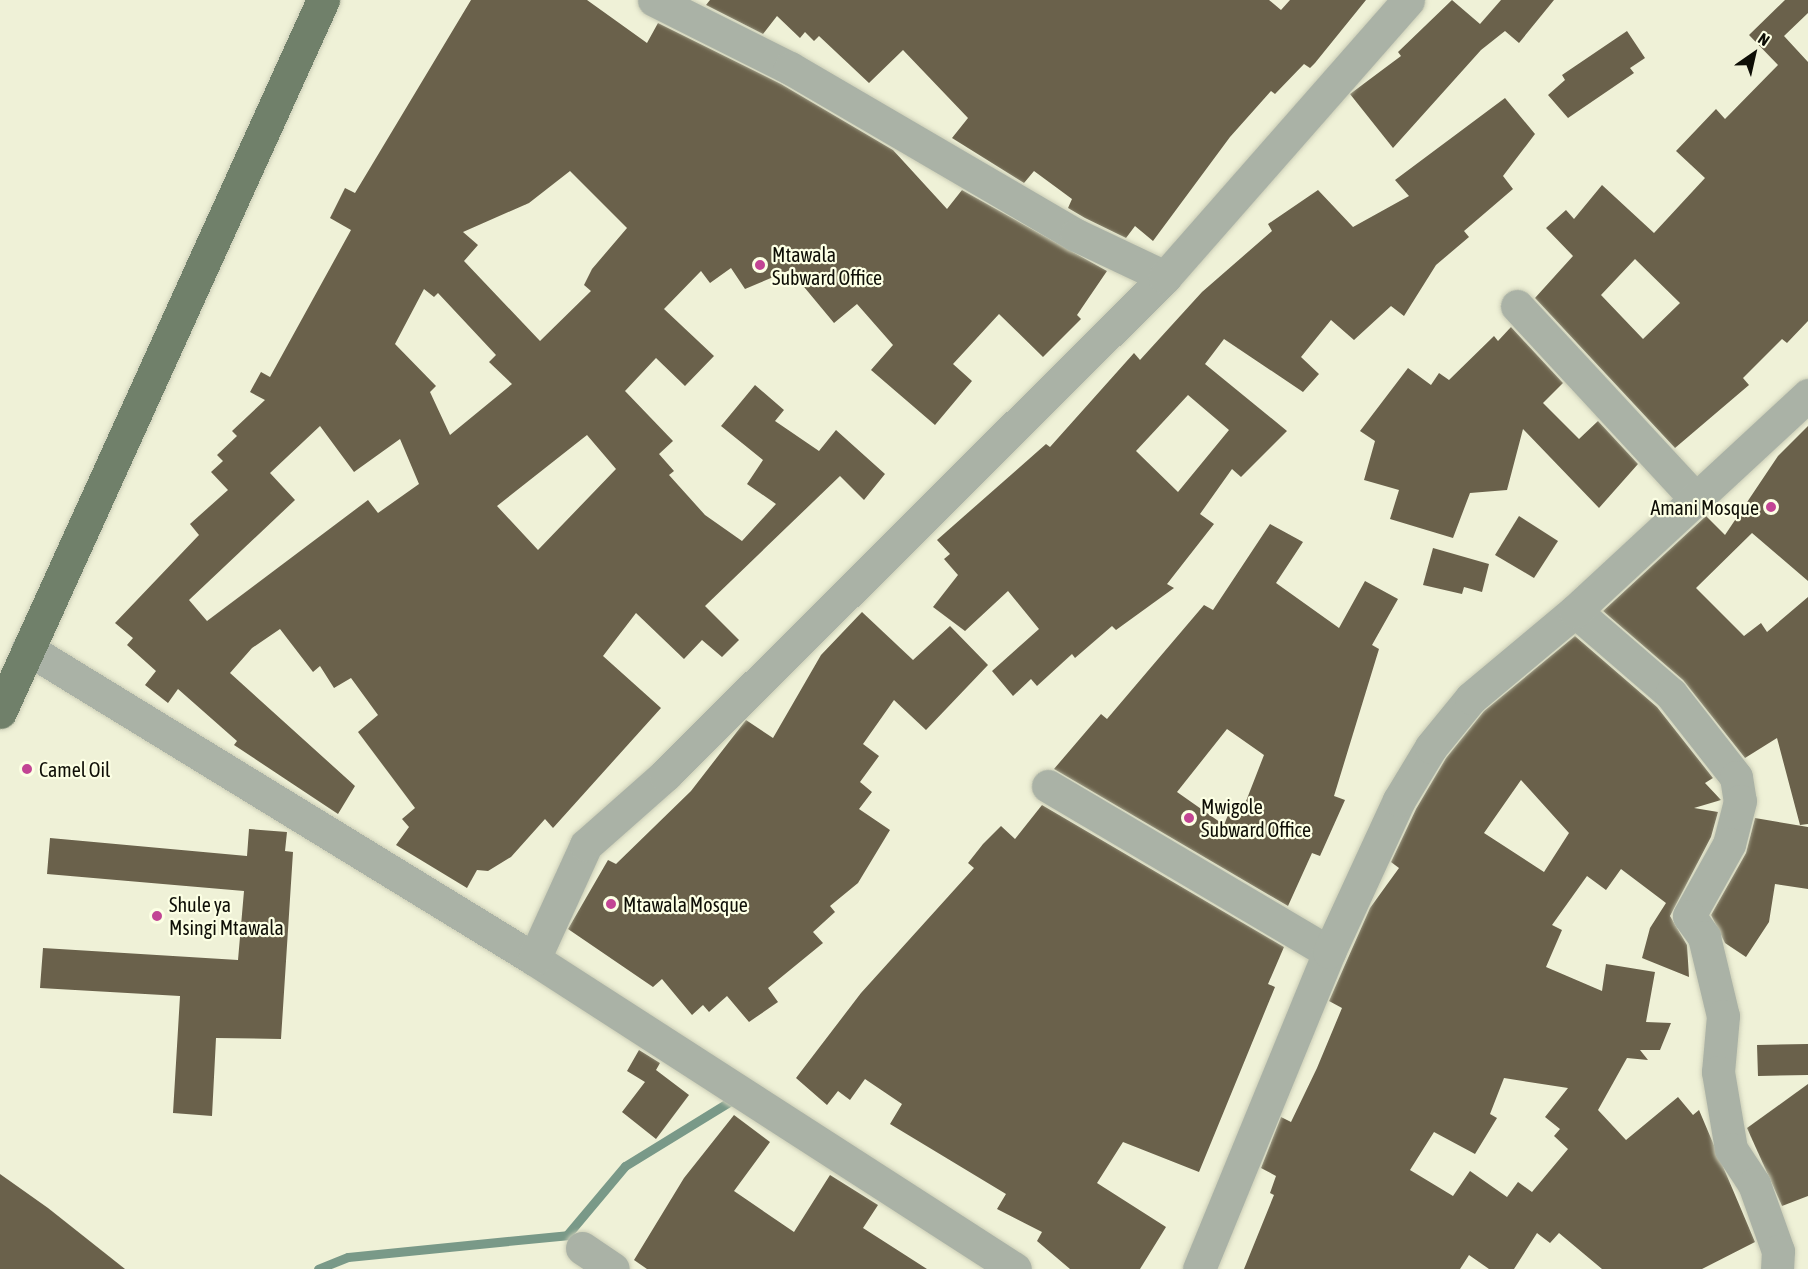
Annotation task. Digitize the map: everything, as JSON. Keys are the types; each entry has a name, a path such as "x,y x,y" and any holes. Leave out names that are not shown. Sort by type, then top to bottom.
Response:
{"main road":[{"path":"0,712 323,0"}],"street":[{"path":"654,0 790,68 1076,235 1165,277"},
{"path":"534,959 586,846 665,775 1165,277 1408,0"},
{"path":"1517,306 1696,499"},
{"path":"1199,1269 1329,952 1398,800 1431,747 1471,698 1575,611 1808,395"},
{"path":"1575,611 1671,694 1736,777 1740,801 1729,844 1689,916 1704,937 1723,1016 1718,1072 1731,1149 1754,1184 1778,1251 1777,1269"},
{"path":"28,649 534,959 1015,1269"},
{"path":"1048,786 1329,952"},
{"path":"582,1248 613,1269"}],"building":[{"path":"471,0 587,0 647,43 658,23 781,84 893,150 947,209 962,190 1107,271 1077,315 1081,319 1043,357 999,314 953,364 972,381 935,425 871,370 893,345 857,304 834,323 790,270 745,289 731,268 710,283 701,271 664,309 714,356 685,386 656,358 625,391 673,441 659,454 674,471 669,475 705,515 742,541 776,504 747,484 763,460 721,426 755,385 784,410 775,421 819,451 836,430 885,474 864,500 840,476 705,606 739,640 722,657 702,640 684,659 636,613 603,656 661,708 553,828 545,819 511,857 488,871 477,870 467,888 396,845 409,827 402,819 415,808 358,732 378,715 351,678 334,688 320,666 313,672 280,629 252,648 230,673 355,786 338,814 234,745 237,741 178,689 168,703 145,685 156,671 127,645 133,638 115,623 199,535 190,524 228,490 211,472 223,461 217,455 237,436 232,431 265,400 250,392 261,372 270,377 351,230 330,218 345,188 355,193","holes":["570,171 627,228 592,269 584,285 591,291 540,341 464,261 478,245 463,232 529,203","424,289 434,297 438,293 496,355 489,362 512,384 450,435 430,392 436,386 395,344","320,426 354,472 400,439 419,484 378,513 368,500 207,621 189,600 295,500 270,473","587,435 616,469 538,550 497,506"]},
{"path":"710,0 1269,0 1281,10 1290,0 1366,0 1315,63 1310,68 1304,64 1275,94 1271,91 1230,137 1153,241 1135,226 1126,238 1085,218 1068,208 1072,199 1034,171 1024,183 952,138 968,118 903,50 869,83 819,36 814,41 805,32 800,38 777,16 763,34 706,5"},
{"path":"1452,0 1480,24 1501,0 1554,0 1519,43 1505,31 1481,50 1393,148 1350,94 1401,56 1398,52"},
{"path":"1785,0 1808,0 1808,13 1784,36 1808,62 1808,321 1787,343 1782,339 1743,378 1749,385 1675,448 1535,298 1573,256 1546,228 1566,210 1574,219 1602,185 1654,233 1705,178 1676,151 1716,109 1725,119 1778,65 1749,35","holes":["1635,259 1680,303 1643,339 1601,295"]},
{"path":"1627,31 1645,58 1630,68 1634,73 1568,118 1548,95 1565,80 1562,75"},
{"path":"1505,98 1535,134 1503,176 1513,189 1464,231 1469,237 1436,265 1404,316 1391,306 1354,340 1331,320 1301,357 1319,374 1303,392 1224,339 1205,364 1287,431 1241,477 1232,469 1200,514 1214,524 1167,584 1174,588 1116,630 1112,626 1075,658 1072,654 1037,686 1031,679 1013,696 992,671 1039,629 1008,591 965,631 933,607 958,575 944,559 950,554 937,540 1046,444 1050,447 1134,353 1140,360 1202,292 1272,231 1268,224 1318,190 1353,227 1409,196 1395,180","holes":["1188,395 1229,430 1178,492 1136,451"]},
{"path":"1511,327 1563,383 1543,403 1579,439 1598,421 1638,464 1599,508 1523,429 1507,490 1470,493 1453,538 1390,519 1399,490 1364,480 1375,441 1360,431 1408,368 1431,385 1439,373 1449,380 1494,336 1498,341"},
{"path":"1808,426 1808,581 1752,533 1696,588 1744,636 1761,623 1767,632 1808,597 1808,824 1800,825 1777,738 1745,758 1683,680 1603,611 1706,516 1725,535 1778,456"},
{"path":"1519,516 1558,541 1534,578 1495,555"},
{"path":"1270,524 1303,542 1276,583 1339,628 1365,581 1398,599 1372,645 1379,649 1334,796 1345,800 1320,856 1312,853 1288,906 1054,769 1101,714 1107,719 1204,605 1213,610","holes":["1227,729 1264,755 1243,809 1232,805 1224,825 1177,792"]},
{"path":"1433,548 1489,564 1482,592 1464,587 1462,594 1423,585"},
{"path":"862,612 913,660 950,626 988,665 926,730 894,700 863,744 879,756 860,782 872,792 859,809 890,830 858,883 830,906 835,912 813,932 823,943 768,988 778,1002 749,1022 727,996 709,1012 703,1005 692,1015 662,979 653,987 568,929 608,860 616,864 691,791 746,720 773,738 821,655"},
{"path":"1575,636 1657,707 1713,778 1705,783 1721,800 1694,808 1718,812 1711,837 1670,916 1687,945 1689,977 1642,958 1650,928 1666,903 1621,869 1606,890 1587,876 1552,925 1562,930 1546,967 1602,991 1606,964 1655,972 1646,1022 1671,1023 1660,1050 1640,1050 1648,1060 1627,1058 1598,1110 1626,1140 1678,1097 1693,1115 1699,1110 1755,1242 1702,1269 1602,1269 1559,1233 1550,1243 1537,1233 1514,1269 1489,1269 1469,1255 1460,1269 1244,1269 1274,1195 1270,1193 1276,1176 1261,1168 1281,1117 1291,1122 1342,1008 1329,1001 1370,908 1399,868 1391,862 1416,809 1446,758 1484,711","holes":["1521,780 1569,833 1544,872 1484,833","1504,1078 1568,1088 1545,1117 1560,1129 1554,1136 1568,1149 1532,1192 1518,1182 1507,1197 1470,1171 1453,1196 1410,1170 1434,1132 1475,1154 1497,1118 1490,1114"]},
{"path":"1042,805 1284,947 1268,984 1275,987 1199,1172 1123,1142 1097,1183 1166,1227 1140,1269 1070,1269 1037,1241 1042,1232 997,1209 1006,1194 890,1124 902,1104 865,1079 850,1100 838,1091 827,1105 796,1078 861,993 974,868 968,863 983,844 1001,826 1015,839"},
{"path":"1755,818 1808,827 1808,889 1775,884 1769,922 1746,957 1725,943 1711,915 1746,853"},
{"path":"249,829 287,832 285,851 293,852 281,1039 216,1038 212,1116 173,1113 180,996 40,988 43,948 238,960 244,891 47,874 50,838 247,856"},
{"path":"1808,1044 1808,1075 1758,1076 1757,1045"},
{"path":"639,1050 660,1063 656,1070 689,1095 656,1139 622,1112 645,1082 627,1071"},
{"path":"1808,1084 1808,1196 1782,1206 1747,1128"},
{"path":"734,1115 770,1142 734,1191 794,1232 830,1175 878,1205 863,1228 927,1269 647,1269 634,1260 684,1178"},
{"path":"0,1174 48,1208 125,1269 0,1269"}],"waterway":[{"path":"318,1269 348,1257 567,1235 625,1166 737,1097"}],"place":[{"name":"Mtawala Subward Office","path":"760,265"},
{"name":"Amani Mosque","path":"1771,507"},
{"name":"Camel Oil","path":"27,769"},
{"name":"Mwigole Subward Office","path":"1189,818"},
{"name":"Mtawala Mosque","path":"611,904"},
{"name":"Shule ya Msingi Mtawala","path":"157,916"}]}
